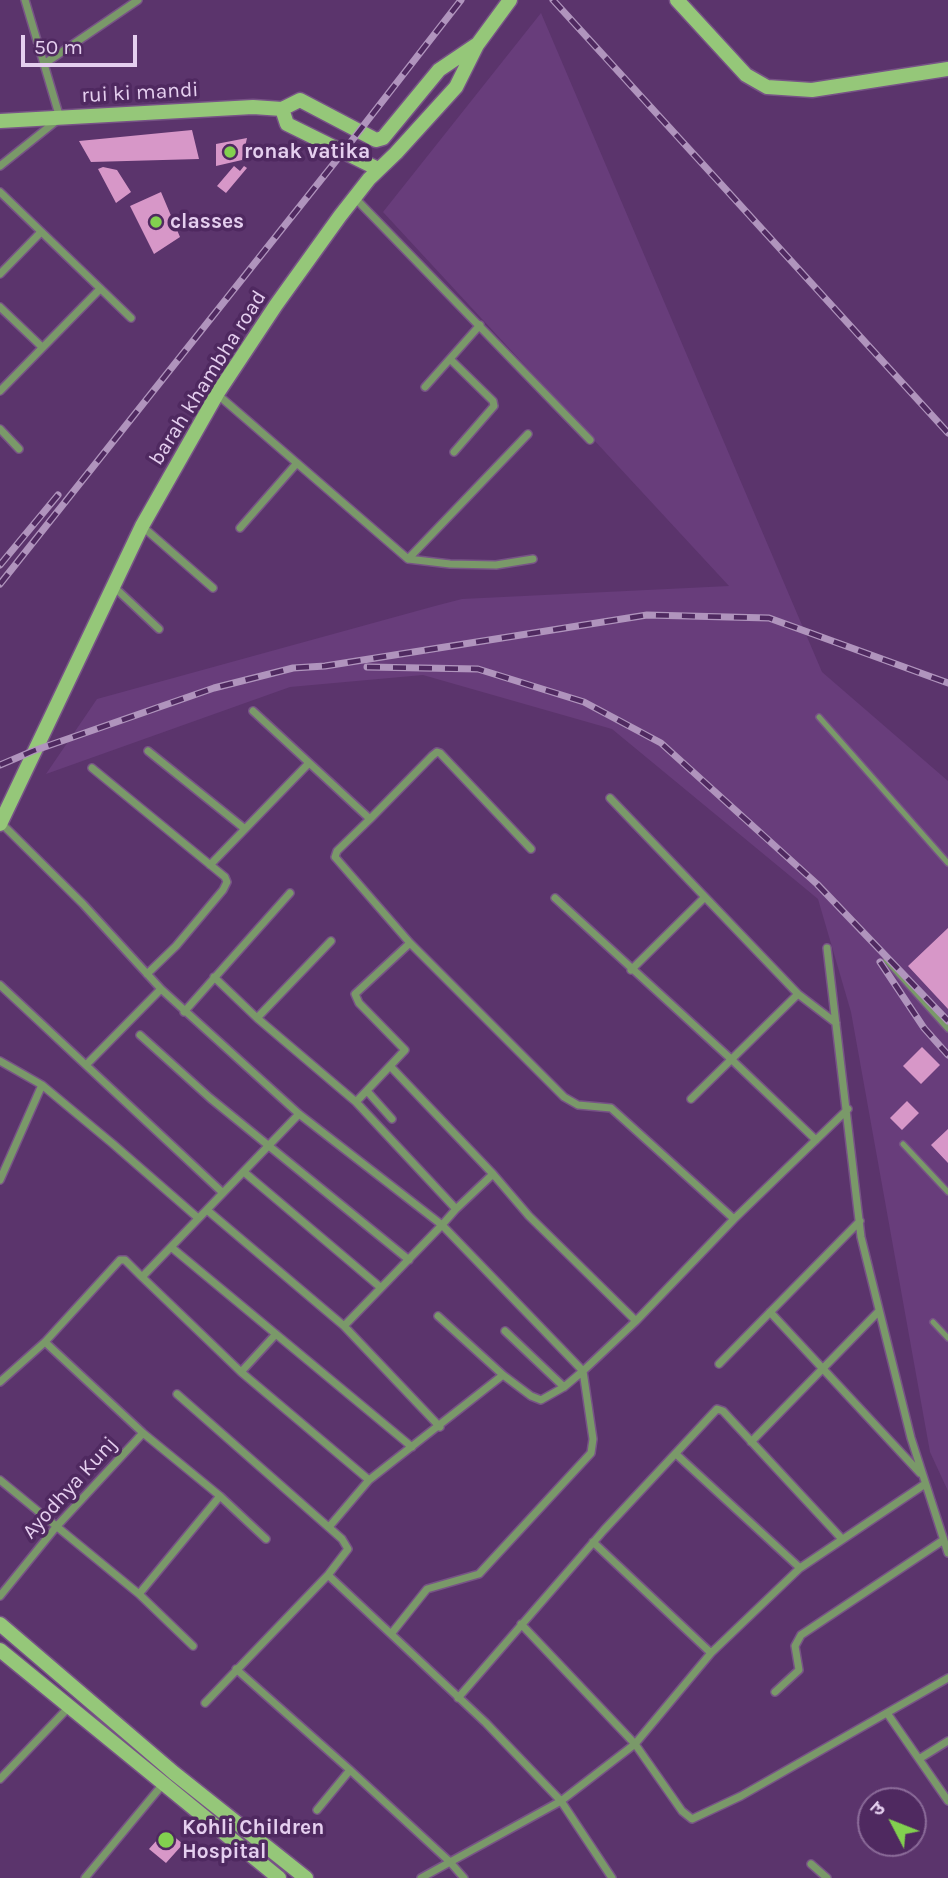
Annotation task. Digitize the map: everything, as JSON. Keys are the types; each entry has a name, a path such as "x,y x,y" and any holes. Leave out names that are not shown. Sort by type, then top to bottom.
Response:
{"street":[{"path":"0,166 60,118 25,0"},
{"path":"44,64 138,0"},
{"path":"378,169 287,124 282,109 300,100 376,140 383,138 439,70 477,45 510,0"},
{"path":"677,0 746,75 767,87 812,90 948,69"},
{"name":"barah khambha road","path":"0,824 142,526 217,394 276,305 355,198 378,169 456,87 477,45"},
{"name":"rui ki mandi","path":"0,121 253,107 282,109"},
{"path":"0,192 131,317"},
{"path":"355,198 590,440"},
{"path":"0,274 41,232"},
{"path":"0,391 100,289"},
{"path":"0,307 42,347"},
{"path":"425,387 480,324"},
{"path":"450,359 493,401 494,406 454,452"},
{"path":"217,394 408,559 450,564 496,565 533,559"},
{"path":"0,429 19,449"},
{"path":"408,559 528,434"},
{"path":"240,528 297,463"},
{"path":"142,526 213,588"},
{"path":"112,586 159,629"},
{"path":"254,711 369,819"},
{"path":"148,751 245,829"},
{"path":"531,849 443,755 437,752 337,851 335,857 410,943 565,1097 578,1105 611,1108 734,1219"},
{"path":"209,865 309,763"},
{"path":"92,768 225,877 226,886 176,946 148,974"},
{"path":"611,798 798,994 836,1023"},
{"path":"0,824 83,904 184,1012 299,1114 442,1226 583,1371 593,1439 591,1454 480,1574 431,1587 391,1634"},
{"path":"184,1012 290,893"},
{"path":"631,970 705,897"},
{"path":"555,898 816,1140"},
{"path":"257,1018 331,941"},
{"path":"356,1102 404,1053 404,1047 359,1003 355,994 410,943"},
{"path":"827,948 860,1221 879,1311 921,1474 948,1553"},
{"path":"214,977 257,1018 356,1102 456,1209"},
{"path":"0,985 223,1193"},
{"path":"87,1064 161,989"},
{"path":"691,1099 798,994"},
{"path":"140,1035 268,1146 409,1260"},
{"path":"0,1061 42,1085 198,1218"},
{"path":"391,1067 493,1174 528,1216 636,1321"},
{"path":"0,1180 42,1085"},
{"path":"367,1091 392,1119"},
{"path":"438,1317 503,1376 537,1399 545,1399 583,1371 636,1321 734,1219 848,1109"},
{"path":"142,1278 299,1114"},
{"path":"244,1172 380,1287"},
{"path":"344,1326 493,1174"},
{"path":"206,1210 344,1326 440,1427"},
{"path":"719,1364 860,1221"},
{"path":"171,1247 412,1447"},
{"path":"0,1382 45,1342 120,1259 125,1260 241,1373 369,1480"},
{"path":"751,1442 879,1311"},
{"path":"770,1312 921,1474"},
{"path":"505,1331 564,1387"},
{"path":"241,1373 276,1334"},
{"path":"45,1342 143,1433"},
{"path":"330,1527 369,1480 503,1376"},
{"path":"177,1394 330,1527 347,1544 348,1549 328,1575 205,1703"},
{"path":"458,1698 593,1542 718,1409 723,1411 842,1539"},
{"name":"Ayodhya Kunj","path":"0,1596 56,1527 143,1433 220,1496 266,1539"},
{"path":"676,1454 800,1568"},
{"path":"0,1480 139,1594 193,1646"},
{"path":"421,1878 561,1801 635,1744 711,1653 800,1568 925,1484"},
{"path":"139,1594 220,1496"},
{"path":"775,1692 800,1670 795,1646 801,1635 942,1541"},
{"path":"593,1542 711,1653"},
{"path":"328,1575 486,1723 561,1801 612,1878"},
{"path":"0,1624 174,1773 306,1878"},
{"path":"522,1624 635,1744 682,1811 692,1819 740,1796 948,1678"},
{"path":"0,1650 279,1878"},
{"path":"236,1669 351,1770 464,1878"},
{"path":"0,1779 69,1706"},
{"path":"887,1713 948,1801"},
{"path":"919,1759 948,1741"},
{"path":"317,1810 351,1770"},
{"path":"85,1878 163,1784"},
{"path":"811,1864 827,1878"}],"lane":[{"path":"820,717 948,863"},
{"path":"886,960 948,1029"},
{"path":"903,1144 948,1192"},
{"path":"933,1322 948,1338"}],"shaded area":[{"path":"541,13 822,672 948,781 948,1491 930,1452 851,1012 818,899 612,729 423,675 290,687 46,774 97,699 462,599 729,586 383,212"}],"building":[{"path":"192,130 199,159 91,162 79,141"},
{"name":"ronak vatika","path":"247,138 242,160 216,166 216,144"},
{"name":"classes","path":"234,166 240,171 244,166 247,168 226,193 217,186"},
{"name":"classes","path":"103,167 117,170 131,192 116,203 98,169"},
{"name":"classes","path":"161,192 180,237 154,254 130,206"},
{"path":"948,928 948,1009 908,966"},
{"path":"922,1047 940,1065 921,1084 903,1066"},
{"path":"907,1101 919,1113 902,1130 890,1118"},
{"path":"948,1129 948,1163 931,1145"},
{"path":"166,1830 183,1844 166,1863 149,1849"}],"railway":[{"path":"0,584 461,0"},
{"path":"553,0 948,433"},
{"path":"0,565 58,495"},
{"path":"0,765 214,688 293,668 325,666 647,615 769,618 948,683"},
{"path":"367,667 478,669 584,702 661,743 817,884 948,1021"},
{"path":"880,962 924,1028 948,1055"}],"place":[{"name":"ronak vatika","path":"230,152"},
{"name":"classes","path":"156,222"},
{"name":"Kohli Children Hospital","path":"166,1840"}]}
